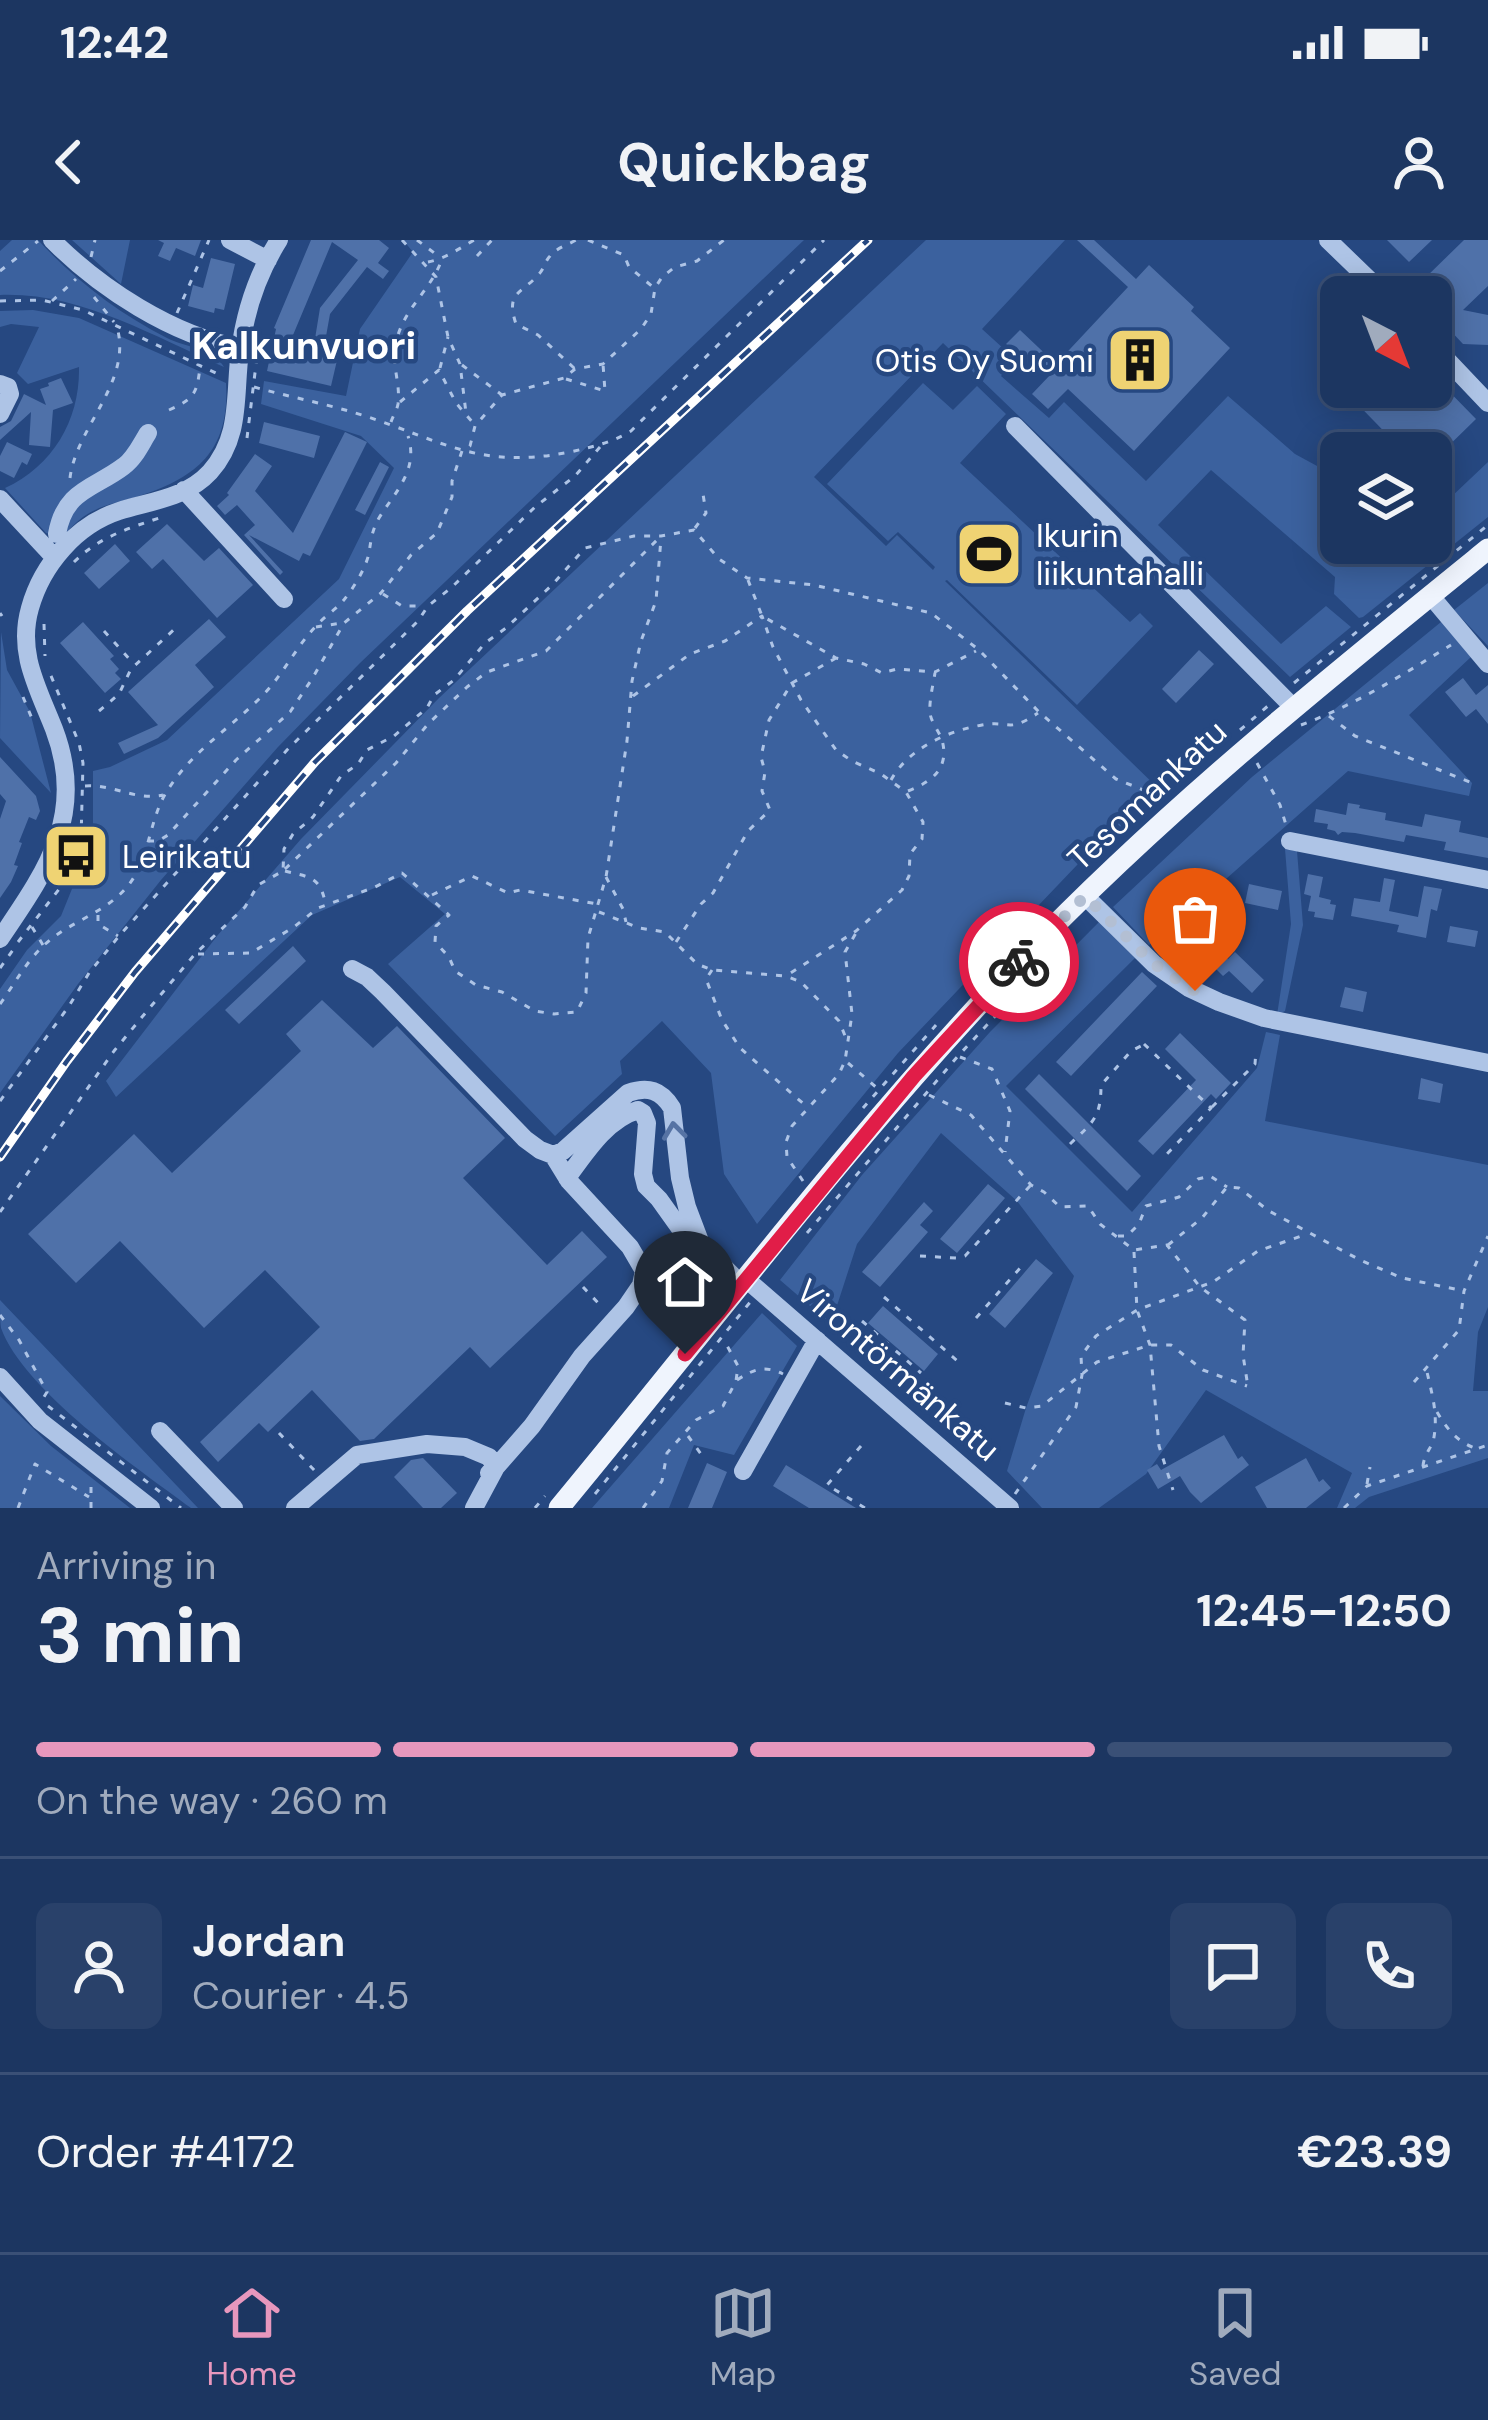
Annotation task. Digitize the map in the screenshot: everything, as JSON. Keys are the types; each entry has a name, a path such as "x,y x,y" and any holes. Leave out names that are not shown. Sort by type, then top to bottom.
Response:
{"main road":[{"name":"Tesomankatu","path":"560,1508 749,1284 914,1076 1018,963 1195,793 1303,714 1430,595 1488,549"}],"street":[{"path":"52,240 86,271 172,326 212,343 240,348"},
{"path":"230,240 268,260"},
{"path":"0,939 46,870 63,823 60,749 33,681 25,644 30,606 40,582 61,565 88,526 184,490 205,477 225,451 246,385 240,348 255,288 279,240"},
{"path":"1328,240 1366,276"},
{"path":"1452,365 1488,403"},
{"path":"0,385 8,387 10,394 0,414"},
{"path":"1016,426 1303,714"},
{"path":"57,534 67,504 126,465 148,433"},
{"path":"184,490 284,599"},
{"path":"0,499 61,565"},
{"path":"1430,595 1488,664"},
{"path":"1290,841 1488,880"},
{"path":"1085,896 1154,964 1219,1002 1264,1018 1488,1063"},
{"path":"352,969 383,992 525,1138 553,1155 567,1178 640,1259 644,1270 641,1285 496,1466 474,1508"},
{"path":"553,1155 628,1093 654,1089 671,1108 680,1178 701,1244"},
{"name":"Virontörmänkatu","path":"567,1178 617,1120 638,1110 644,1113 646,1186 684,1234 817,1340 1009,1507"},
{"path":"743,1471 817,1340"},
{"path":"0,1377 40,1420 151,1508"},
{"path":"160,1431 234,1508"},
{"path":"296,1508 357,1454 427,1444 465,1447 489,1457 496,1466"}],"path":[{"path":"0,271 39,240"},
{"path":"172,326 209,240"},
{"path":"418,240 442,261"},
{"path":"398,404 392,357 399,330 442,261 474,240"},
{"path":"477,256 491,240"},
{"path":"575,369 538,335 516,324 511,309 515,294 540,273 555,250 576,240"},
{"path":"588,240 624,255 629,267 655,288"},
{"path":"148,841 168,835 236,760 290,712 344,623 381,593 411,555 437,533 452,497 462,452 470,446 475,426 502,395 602,364 641,329 651,314 662,277 675,267 698,261 724,240"},
{"path":"0,301 68,305 246,385 362,415 462,452 523,459 601,446 631,431 824,240"},
{"path":"404,241 436,275 448,337 460,364 466,412"},
{"path":"426,264 442,261"},
{"path":"67,504 71,466 111,383 120,350 117,327"},
{"path":"246,441 250,429 246,385 260,333"},
{"path":"389,425 398,404 439,370 448,337"},
{"path":"460,364 502,395"},
{"path":"565,379 604,391 602,364"},
{"path":"169,410 196,392 200,365"},
{"path":"439,370 475,426"},
{"path":"111,383 118,387"},
{"path":"0,1004 30,958 56,935 123,892 133,879 164,794 197,753 261,698 314,627 345,598 368,556 377,522 406,479 412,447 407,433"},
{"path":"0,1101 119,936 287,750 428,606 575,476 601,446"},
{"path":"283,871 284,849 293,834 313,817 341,776 427,708 485,643 552,585 585,548 634,536 694,530 706,513 703,494"},
{"path":"61,565 102,539 166,516"},
{"path":"694,530 718,559 747,578 814,585 932,613 979,650 1039,712 1116,779 1146,791 1167,793"},
{"path":"195,954 250,953 326,904 402,873 448,915 436,926 435,942 455,970 476,985 502,992 536,1011 577,1012 586,993 588,938 606,877 641,641 656,601 661,536"},
{"path":"0,1212 114,1051 259,885 283,871 397,763 452,700 487,672 546,651 661,536"},
{"path":"747,578 773,646 836,750 906,792 923,822 922,839 910,854 909,876 902,890 856,931 786,976"},
{"path":"381,593 402,606 428,606"},
{"path":"632,697 690,654 725,640 762,616"},
{"path":"762,616 836,658 882,673 897,668 935,672 979,650"},
{"path":"0,968 59,888 81,840 82,763 77,734 47,666 44,622"},
{"path":"314,627 344,623"},
{"path":"99,711 119,694 135,665 179,626"},
{"path":"104,631 135,665"},
{"path":"1303,714 1328,715 1377,691 1465,636"},
{"path":"676,942 748,831 770,810 762,791 765,772 760,757 769,720 793,683 836,658"},
{"path":"906,792 928,783 940,771 944,756 930,714 935,672"},
{"path":"452,700 454,680"},
{"path":"22,694 33,722"},
{"path":"891,782 906,758 941,739 986,724 1022,724 1039,712"},
{"path":"1328,715 1355,736 1472,783"},
{"path":"1256,762 1280,805 1290,841"},
{"path":"82,787 117,788 133,797 164,794"},
{"path":"283,871 312,878 322,887 326,904"},
{"path":"430,897 472,876 508,893 520,890 599,904"},
{"path":"606,877 626,924"},
{"path":"96,912 103,929 119,936"},
{"path":"597,912 664,932 697,964 712,970 786,976 800,982 839,1022 848,1043"},
{"path":"31,925 44,946"},
{"path":"803,1181 787,1157 786,1142 793,1126 845,1061 852,1015 845,952 856,931"},
{"path":"800,1240 1074,932"},
{"path":"712,970 706,979 722,1020 740,1048 808,1107"},
{"path":"0,988 10,989"},
{"path":"1070,1144 1101,1111 1101,1085 1143,1044 1211,1108"},
{"path":"1165,1156 1255,1064 1256,1050"},
{"path":"958,1057 992,1070 1010,1111 1005,1152"},
{"path":"845,1061 878,1089"},
{"path":"926,1094 971,1115 1031,1185 1060,1207 1088,1206 1100,1224 1134,1250 1167,1245 1202,1218 1227,1187"},
{"path":"1116,1236 1127,1236 1139,1224 1146,1206 1178,1196 1198,1179 1210,1176 1227,1187 1239,1188 1307,1234 1402,1278 1465,1291"},
{"path":"920,1256 965,1256 1031,1185"},
{"path":"1009,1507 1076,1407 1081,1356 1096,1336 1137,1310 1213,1282 1258,1251 1307,1234"},
{"path":"1414,1382 1459,1330 1465,1291 1488,1236"},
{"path":"1005,1402 1026,1408 1042,1406 1097,1362 1150,1345 1171,1345 1203,1370 1248,1387 1245,1319 1200,1286 1167,1245"},
{"path":"1134,1250 1137,1310 1150,1345 1159,1446 1173,1490"},
{"path":"976,1318 1021,1267"},
{"path":"595,1493 722,1337 749,1284"},
{"path":"884,1297 961,1364"},
{"path":"0,1315 47,1392 42,1401 181,1508"},
{"path":"862,1321 921,1372"},
{"path":"643,1508 662,1481 667,1453 695,1420 723,1406 736,1381 738,1366 722,1337"},
{"path":"736,1381 752,1370 769,1367 793,1378"},
{"path":"1423,1468 1424,1456 1434,1443 1436,1411 1426,1370"},
{"path":"1436,1411 1447,1429 1477,1449"},
{"path":"279,1433 324,1482"},
{"path":"686,1434 700,1454"},
{"path":"1344,1508 1367,1486 1488,1445"},
{"path":"861,1446 827,1485 866,1508"},
{"path":"18,1508 35,1464 89,1497"},
{"path":"91,1508 93,1465"},
{"path":"1367,1486 1370,1467"},
{"path":"1354,1498 1356,1508"}],"shaded area":[{"path":"12,240 38,240 114,307 167,338 214,356 224,367 87,308 0,295 0,251"},
{"path":"72,240 130,240 121,284"},
{"path":"403,240 804,240 278,747 161,880 0,1093 0,989 27,950 61,916 93,837 93,771 167,740 339,579 394,468 361,436 261,404 264,381 346,396 360,329 413,252"},
{"path":"926,240 1065,240 982,329 1015,359 1001,376 1049,418 1064,402 1146,481 1228,396 1295,454 1320,468 1320,564 1429,564 1359,618 1334,594 1335,577 1211,470 1158,525 1281,644 1326,606 1351,627 1290,677 943,343 814,477 886,546 897,535 933,570 898,532 888,541 827,484 923,383 953,410 977,386 1006,414 960,463 1130,622 1140,613 1153,626 1077,705 945,581 1164,794 1078,864 898,1053 757,1224 724,1174 711,1073 662,1021 620,1061 622,1074 555,1136 388,964 445,914 400,877 312,915 116,1097 106,1081 217,936 301,839 439,698"},
{"path":"33,310 79,318 226,383 222,427 215,444 192,471 158,489 89,513 62,537 46,533 5,488 37,467 61,438 78,386 79,367 28,384 17,373 39,327 0,327 0,311"},
{"path":"1488,462 1488,517 1452,546 1452,496"},
{"path":"1488,583 1488,646 1454,610"},
{"path":"1441,622 1471,657 1409,715 1472,783 1469,796 1348,771 1209,894 1213,899 1149,945 1113,907 1252,777"},
{"path":"1,632 7,670 30,712 51,793 0,738"},
{"path":"1285,849 1297,851 1303,925 1285,1011 1277,1015 1291,924"},
{"path":"1099,922 1135,958 1006,1086 1132,1212 1257,1068 1266,1032 1280,1035 1265,1121 1488,1165 1488,1307 1478,1332 1473,1391 1488,1391 1488,1458 1369,1497 1355,1508 1337,1508 1352,1473 1206,1390 1146,1474 1099,1508 1042,1508 1007,1471 1074,1276 1017,1201 941,1133 857,1244 831,1324 780,1280 862,1175 990,1032"},
{"path":"0,1300 198,1508 191,1508 113,1450 33,1377 1,1328"},
{"path":"762,1313 797,1346 734,1455 694,1445 669,1508 592,1508"},
{"path":"0,1396 51,1446 130,1508 0,1508"}],"building":[{"path":"158,240 201,240 195,256 176,248 170,261 158,256 164,243"},
{"path":"311,240 379,240 389,248 378,263 389,271 383,279 367,267 330,314 323,353 338,356 331,386 267,371 274,328","holes":["332,242 358,260 320,308 313,351 288,347"]},
{"name":"Otis Oy Suomi","path":"1077,240 1094,240 1136,279 1149,265 1230,348 1134,451 1068,389 1048,409 1032,394 1051,374 1036,360 1030,366 1006,344 1020,330 1056,364 1128,287"},
{"path":"1387,240 1432,240 1409,262"},
{"path":"1464,240 1488,240 1488,286 1463,310 1488,315 1488,345 1463,344 1452,332 1452,276 1427,276"},
{"path":"211,258 235,264 224,310 215,308 214,313 188,306 193,285 203,288"},
{"path":"61,378 73,403 53,410 50,447 29,445 31,412 0,440 0,427 11,421 24,394 46,405 40,389"},
{"path":"1452,394 1476,419 1452,442 1452,432 1385,432 1361,408 1452,408"},
{"path":"264,422 320,436 314,458 259,443"},
{"path":"345,432 367,442 310,556 303,553 299,561 249,535 283,572 280,575 244,535 255,525 237,505 225,515 217,506 255,454 272,466 255,491 293,533"},
{"path":"7,442 32,454 14,478 0,471"},
{"path":"380,462 389,467 365,515 355,510"},
{"path":"167,524 204,561 219,548 253,585 217,618 163,559 152,569 136,552"},
{"path":"115,544 130,561 99,589 84,573"},
{"path":"209,619 226,637 195,665 214,687 158,738 124,754 118,743 158,725 128,692"},
{"path":"83,622 114,656 110,659 119,669 115,673 121,679 105,693 60,643"},
{"path":"1199,650 1214,664 1176,703 1162,689"},
{"path":"1463,678 1476,695 1488,685 1488,724 1476,709 1466,717 1445,692"},
{"path":"0,757 36,796 40,811 36,820 29,817 19,842 14,865 18,866 0,898 0,819 6,801 0,794"},
{"path":"1348,803 1386,813 1385,820 1422,827 1425,814 1461,821 1459,832 1488,838 1488,858 1444,850 1446,842 1406,835 1404,842 1355,833 1338,835 1327,829 1328,824 1314,822 1316,809 1346,815"},
{"path":"1308,874 1323,877 1319,897 1336,905 1333,920 1314,917 1315,912 1308,911 1311,896 1304,894"},
{"path":"1384,878 1395,880 1389,911 1418,917 1424,886 1442,889 1437,911 1431,909 1426,938 1397,932 1399,925 1351,916 1354,898 1380,902"},
{"path":"1249,884 1282,891 1278,910 1245,903"},
{"path":"1450,926 1478,931 1475,947 1447,942"},
{"path":"1195,927 1228,959 1235,952 1264,980 1252,993 1229,971 1223,976 1207,960 1203,964 1180,942"},
{"path":"293,946 306,961 239,1024 225,1010"},
{"path":"1142,972 1157,986 1071,1076 1056,1062"},
{"path":"1345,987 1367,992 1363,1012 1340,1007"},
{"path":"322,1000 373,1048 397,1026 505,1138 463,1178 547,1265 582,1231 607,1257 490,1368 470,1347 374,1439 360,1441 312,1390 268,1432 259,1423 218,1462 200,1442 320,1327 265,1270 204,1328 120,1241 76,1283 28,1234 134,1134 172,1173 301,1051 286,1034"},
{"path":"1180,1033 1231,1083 1216,1099 1211,1094 1153,1155 1138,1141 1196,1080 1165,1049"},
{"path":"1039,1074 1141,1176 1127,1191 1025,1089"},
{"path":"1421,1078 1443,1084 1440,1103 1418,1099"},
{"path":"988,1184 1005,1198 957,1253 940,1239"},
{"path":"924,1202 933,1211 920,1225 928,1232 880,1287 862,1272"},
{"path":"1036,1259 1053,1273 1005,1328 989,1314"},
{"path":"883,1306 938,1354 924,1371 868,1323"},
{"path":"1224,1435 1238,1459 1242,1456 1249,1465 1201,1503 1180,1476 1158,1489 1147,1470 1157,1464 1161,1470"},
{"path":"423,1458 457,1493 441,1508 423,1508 394,1477 411,1460"},
{"path":"1306,1458 1319,1482 1323,1479 1331,1488 1306,1508 1267,1508 1255,1487"},
{"path":"707,1463 727,1472 712,1508 688,1508"},
{"path":"786,1465 856,1508 809,1508 773,1486"}],"railway":[{"path":"0,1157 135,972 315,762 467,611 868,240"}],"way so far":[{"path":"1019,962 1085,896 1154,964 1195,991"}],"place":[{"name":"Otis Oy Suomi","path":"1140,360"},
{"name":"Ikurin liikuntahalli","path":"989,554"},
{"name":"Leirikatu","path":"76,856"}],"district":[{"name":"Kalkunvuori","path":"304,345"}],"route":[{"path":"685,1354 914,1076 1019,962"}]}
